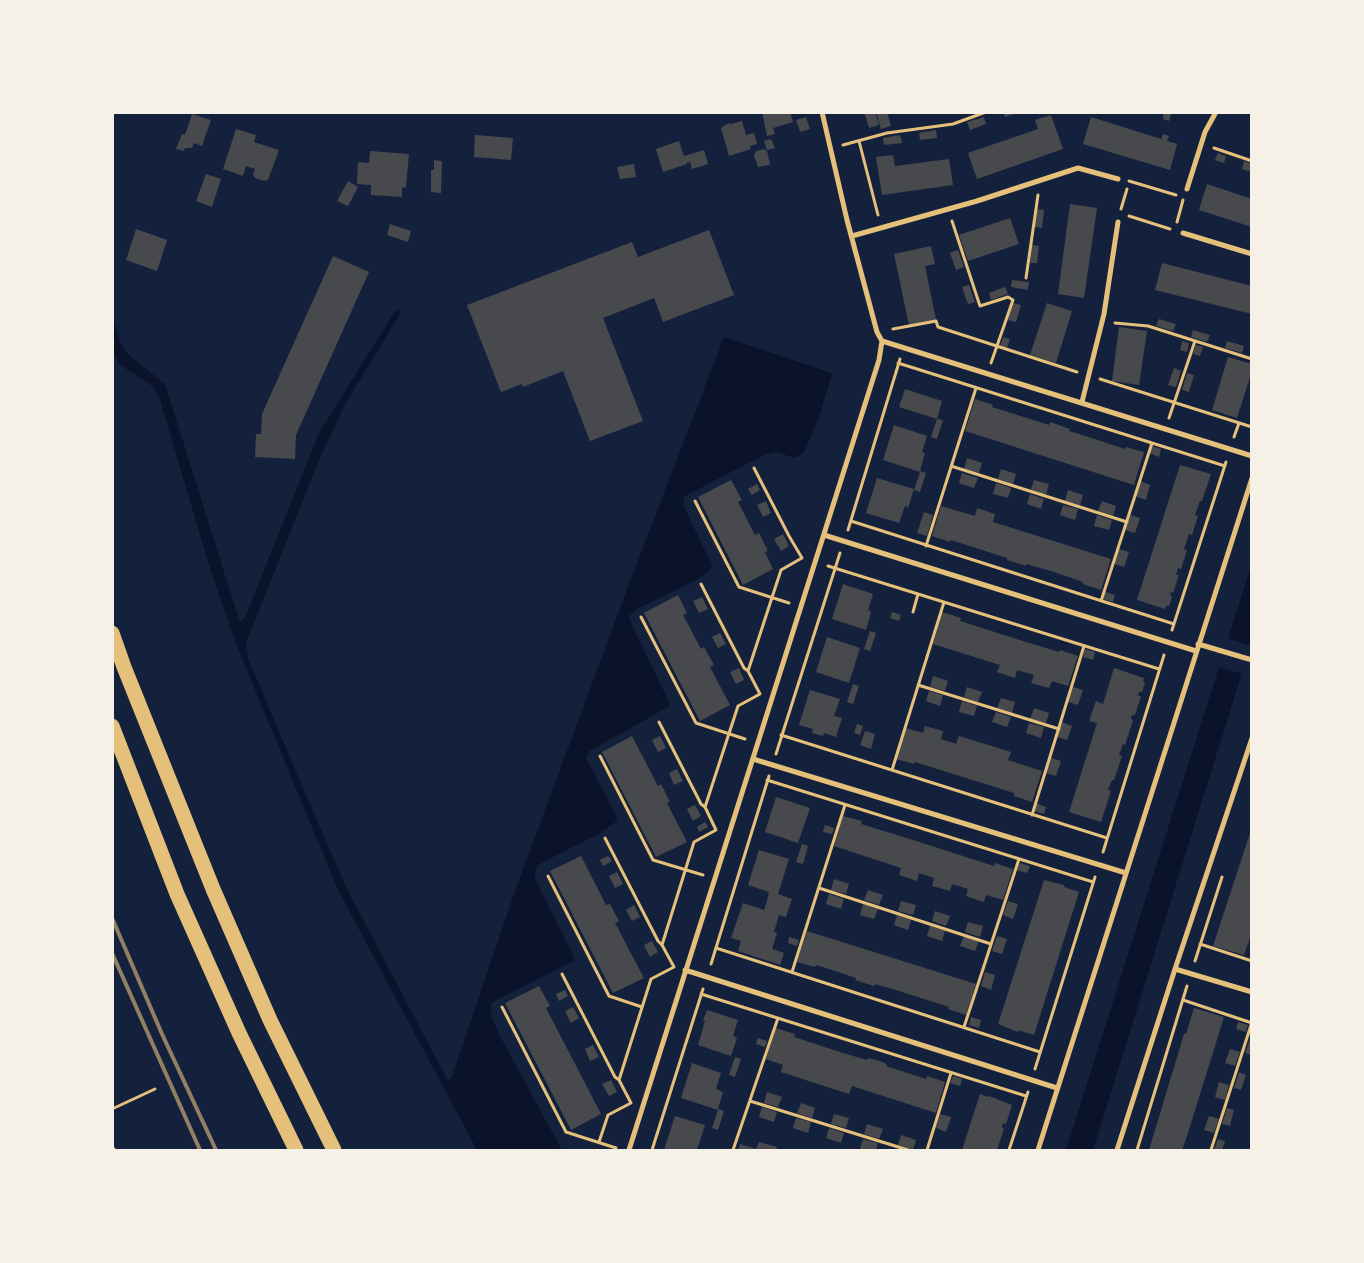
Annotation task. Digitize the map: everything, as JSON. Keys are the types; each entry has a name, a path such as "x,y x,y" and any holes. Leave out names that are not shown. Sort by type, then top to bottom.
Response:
{"highway":[{"path":"112,633 213,889 270,1020 334,1150"},
{"path":"112,726 177,894 239,1033 296,1150"}],"street":[{"path":"628,1150 879,360 882,341 877,332 822,112"},
{"path":"1187,190 1205,132 1216,112"},
{"path":"852,236 948,210 1078,168 1118,179"},
{"path":"1082,402 1102,322 1118,222"},
{"path":"1183,233 1252,254"},
{"path":"882,341 1252,456"},
{"path":"1038,1150 1252,478"},
{"path":"824,534 1196,651"},
{"path":"1198,644 1252,660"},
{"path":"1117,1150 1252,738"},
{"path":"753,759 1126,873"},
{"path":"1175,969 1252,992"},
{"path":"685,970 1057,1088"}],"path":[{"path":"841,137 844,146 887,133 953,124 986,112"},
{"path":"859,141 881,228"},
{"path":"1201,144 1252,160"},
{"path":"1118,179 1184,198 1174,231 1120,213"},
{"path":"1026,278 1040,181"},
{"path":"1118,222 1129,181"},
{"path":"948,210 980,306 1008,297 1013,300 988,373"},
{"path":"877,332 936,321 938,327 1252,427"},
{"path":"1102,322 1148,326 1252,359"},
{"path":"1165,429 1195,341"},
{"path":"652,1150 781,735 834,568 845,541 904,348"},
{"path":"898,364 1225,466"},
{"path":"926,546 976,388"},
{"path":"1009,1150 1168,641 1239,424"},
{"path":"1101,601 1152,443"},
{"path":"951,466 1127,522"},
{"path":"754,468 802,558 1159,670"},
{"path":"695,501 738,587 801,607"},
{"path":"851,521 1174,624"},
{"path":"748,671 781,570 802,558"},
{"path":"701,584 744,668 748,671 760,694 738,706 705,807"},
{"path":"913,612 918,594"},
{"path":"892,770 944,602"},
{"path":"641,617 696,724 758,743"},
{"path":"1032,815 1084,646"},
{"path":"918,685 1059,730"},
{"path":"659,722 716,830 694,842 662,945"},
{"path":"781,735 1107,838"},
{"path":"600,756 653,860 714,879"},
{"path":"768,780 1093,882"},
{"path":"792,972 845,805"},
{"path":"605,838 658,941 674,967 651,979 619,1080"},
{"path":"964,1027 1019,859"},
{"path":"548,876 609,996 642,1006"},
{"path":"819,888 991,944"},
{"path":"1200,944 1252,960"},
{"path":"716,948 1040,1052"},
{"path":"562,974 614,1077 619,1080 630,1103 608,1115 599,1142"},
{"path":"701,994 1026,1096"},
{"path":"1182,1000 1252,1023 1211,1150"},
{"path":"502,1007 566,1132 624,1150"},
{"path":"734,1150 778,1018"},
{"path":"927,1150 952,1073"},
{"path":"112,1109 155,1089"},
{"path":"750,1101 908,1150"}],"water":[{"path":"399,309 401,311 399,316 345,404 321,456 246,643 248,658 347,889 447,1079 451,1079 516,888 632,576 724,337 832,373 820,414 804,453 795,458 776,452 764,455 685,496 683,500 684,507 712,565 711,569 696,580 637,609 630,615 629,619 670,706 589,751 586,758 616,815 617,821 600,833 540,864 536,868 535,879 574,957 573,961 493,1002 491,1004 491,1013 501,1038 562,1150 477,1150 338,890 236,644 208,562 158,394 148,382 122,366 112,349 113,319 122,347 130,356 165,384 240,623 245,617 319,433 395,311"},
{"path":"1251,566 1251,644 1093,1150 1066,1150"}],"pier":[{"path":"1226,638 1251,646 1252,653 1245,675 1217,666"}],"building":[{"path":"762,112 790,112 793,122 773,128 775,134 767,136"},
{"path":"864,112 875,112 879,125 869,128"},
{"path":"876,112 887,112 891,126 881,129"},
{"path":"1004,112 1018,112 1018,113 1005,117"},
{"path":"1164,112 1172,112 1169,121 1163,119"},
{"path":"192,114 211,120 202,146 194,143 192,148 185,148 184,151 176,149 182,134 185,135"},
{"path":"1051,115 1063,149 977,179 968,153 1038,129 1035,120"},
{"path":"806,117 810,129 800,132 796,120"},
{"path":"984,117 986,124 970,130 967,122"},
{"path":"1091,117 1161,139 1163,134 1169,136 1167,141 1177,144 1170,170 1083,144"},
{"path":"742,121 746,135 754,133 757,144 750,146 751,149 729,156 721,128 729,123"},
{"path":"236,129 256,135 254,142 279,150 268,180 264,181 255,178 253,175 255,169 246,166 243,176 223,169"},
{"path":"936,130 937,138 920,140 919,133"},
{"path":"475,135 513,138 511,160 474,157"},
{"path":"900,135 902,143 884,145 883,138"},
{"path":"771,139 775,148 767,150 764,141"},
{"path":"679,141 684,156 704,150 708,164 692,169 690,162 663,172 656,149"},
{"path":"765,149 770,164 758,167 754,155 756,151"},
{"path":"370,151 409,154 406,188 402,187 402,197 371,195 371,185 357,184 358,162 369,163"},
{"path":"1218,153 1226,156 1224,163 1215,160"},
{"path":"893,155 895,166 949,159 953,185 882,195 876,157"},
{"path":"434,160 442,161 441,193 431,192 431,170 434,170"},
{"path":"1244,161 1252,164 1252,172 1242,169"},
{"path":"634,164 636,177 620,179 617,167"},
{"path":"206,174 221,179 212,207 196,201"},
{"path":"348,181 358,187 348,206 337,201"},
{"path":"1207,184 1252,199 1252,227 1199,210"},
{"path":"1070,204 1097,208 1084,298 1058,294"},
{"path":"1037,209 1044,210 1042,228 1034,227"},
{"path":"1010,218 1019,244 968,261 959,235"},
{"path":"390,224 411,231 408,242 387,235"},
{"path":"136,229 167,240 157,271 126,260"},
{"path":"709,230 734,295 663,322 654,298 603,318 643,421 590,441 563,371 523,387 522,384 501,392 467,305 632,242 638,257"},
{"path":"1032,245 1039,246 1037,263 1030,263"},
{"path":"931,246 935,264 925,266 936,320 909,325 894,254"},
{"path":"958,250 964,267 956,270 950,253"},
{"path":"333,256 369,272 296,435 295,459 255,457 256,434 261,434 262,414"},
{"path":"1162,263 1252,286 1252,314 1155,290"},
{"path":"1012,280 1029,282 1028,290 1011,287"},
{"path":"969,285 975,302 968,304 962,287"},
{"path":"1005,287 1008,294 991,300 989,293"},
{"path":"1013,303 1021,305 1016,322 1008,320"},
{"path":"1047,303 1072,311 1056,363 1030,355"},
{"path":"1159,319 1176,324 1173,331 1156,326"},
{"path":"1119,327 1147,331 1139,385 1112,381"},
{"path":"1193,330 1210,335 1207,342 1191,337"},
{"path":"1003,337 1010,339 1007,348 1000,346"},
{"path":"1182,341 1189,343 1187,352 1180,350"},
{"path":"1227,341 1244,346 1242,353 1225,348"},
{"path":"1196,345 1203,347 1200,356 1193,354"},
{"path":"1228,357 1252,364 1252,371 1237,418 1212,410"},
{"path":"1174,368 1181,371 1176,387 1168,385"},
{"path":"1187,373 1194,375 1189,392 1182,390"},
{"path":"905,389 942,401 937,419 899,407"},
{"path":"975,399 993,405 992,407 1049,425 1050,422 1070,429 1069,431 1125,449 1126,447 1144,452 1134,485 965,431"},
{"path":"937,419 943,420 937,439 931,437"},
{"path":"894,425 927,436 922,452 925,453 920,471 926,473 920,492 914,490 920,472 883,460"},
{"path":"1151,446 1161,449 1159,457 1149,453"},
{"path":"967,458 982,463 979,473 964,469"},
{"path":"1180,465 1211,474 1195,515 1198,516 1192,535 1189,534 1184,549 1187,550 1181,569 1178,568 1176,575 1179,575 1173,593 1171,592 1170,595 1172,597 1169,606 1166,606 1165,609 1137,600"},
{"path":"1001,469 1016,474 1013,484 998,479"},
{"path":"962,473 978,478 974,488 959,483"},
{"path":"877,478 914,489 908,508 905,506 899,523 866,513"},
{"path":"731,480 742,500 738,502 755,535 759,533 768,551 765,552 773,569 743,585 698,497"},
{"path":"1034,480 1049,484 1046,495 1031,490"},
{"path":"1140,481 1150,485 1146,500 1135,496"},
{"path":"996,483 1011,488 1008,498 993,494"},
{"path":"757,484 760,490 752,495 748,489"},
{"path":"1068,490 1083,495 1080,505 1065,501"},
{"path":"1030,494 1044,499 1041,509 1027,504"},
{"path":"766,501 771,513 763,517 757,505"},
{"path":"1102,501 1116,506 1113,516 1098,511"},
{"path":"1063,505 1078,509 1075,520 1060,515"},
{"path":"941,506 975,516 977,508 995,514 993,522 1111,559 1101,590 1051,571 1026,564 1026,566 951,540 950,542 932,536"},
{"path":"924,512 933,515 927,536 917,533"},
{"path":"1097,515 1112,520 1109,530 1094,526"},
{"path":"1130,515 1140,518 1135,533 1125,530"},
{"path":"783,534 789,546 781,551 774,539"},
{"path":"1119,549 1129,552 1124,567 1114,564"},
{"path":"843,584 873,594 868,610 871,612 866,630 832,619"},
{"path":"1105,592 1115,595 1113,602 1103,599"},
{"path":"678,595 687,613 683,615 701,649 704,647 714,665 710,667 730,705 700,721 644,613"},
{"path":"702,597 708,609 699,613 693,601"},
{"path":"892,612 901,615 899,621 890,618"},
{"path":"942,612 961,618 960,621 1059,652 1060,650 1078,656 1068,686 1052,681 1049,688 1031,683 1034,675 1017,670 1015,678 997,672 1000,665 933,644"},
{"path":"870,631 876,633 870,651 864,649"},
{"path":"720,633 726,644 718,648 712,637"},
{"path":"827,637 860,648 849,683 816,672"},
{"path":"1085,649 1095,652 1093,660 1083,657"},
{"path":"739,668 744,680 736,684 730,672"},
{"path":"1114,668 1144,678 1143,681 1145,683 1142,692 1139,692 1138,696 1141,696 1135,715 1132,715 1131,719 1133,720 1125,745 1123,744 1119,755 1122,756 1114,780 1112,780 1108,790 1111,791 1101,822 1069,812 1097,723 1089,721 1096,701 1103,704"},
{"path":"933,676 948,681 945,691 930,687"},
{"path":"853,684 859,686 853,704 847,702"},
{"path":"967,687 982,692 978,702 964,697"},
{"path":"1073,687 1083,690 1078,705 1068,702"},
{"path":"810,690 840,699 834,716 842,718 836,737 824,733 823,736 812,733 813,729 799,725"},
{"path":"929,691 943,695 940,706 926,701"},
{"path":"1001,698 1015,702 1012,713 997,708"},
{"path":"962,701 977,706 974,716 959,712"},
{"path":"1034,708 1049,713 1046,723 1030,719"},
{"path":"996,712 1011,717 1007,727 992,722"},
{"path":"1062,722 1072,726 1067,740 1057,737"},
{"path":"1029,723 1044,727 1041,738 1026,733"},
{"path":"857,724 863,726 860,735 854,733"},
{"path":"925,726 943,731 941,739 956,744 959,736 1011,752 1008,760 1042,771 1032,802 1014,796 1014,793 915,762 914,764 896,759 906,728 923,733"},
{"path":"865,731 875,734 871,749 860,745"},
{"path":"632,736 658,786 661,784 670,802 667,803 687,842 656,857 602,752"},
{"path":"660,736 666,748 658,752 652,740"},
{"path":"1051,758 1061,761 1056,776 1046,773"},
{"path":"677,769 683,781 674,785 669,773"},
{"path":"776,797 810,808 798,843 765,832"},
{"path":"1036,803 1046,807 1044,814 1034,811"},
{"path":"695,805 701,816 693,821 687,809"},
{"path":"843,816 862,821 861,824 994,866 995,863 1013,869 1003,900 986,895 984,902 966,896 968,889 952,884 950,891 932,886 934,878 919,873 917,881 899,875 901,868 834,846"},
{"path":"705,822 708,827 699,832 697,827"},
{"path":"825,825 834,828 832,834 823,832"},
{"path":"1252,827 1252,932 1244,955 1213,946"},
{"path":"802,844 808,846 803,864 796,862"},
{"path":"759,850 789,859 778,894 792,899 786,917 779,915 774,932 777,933 772,949 784,953 780,965 738,951 741,941 731,938 743,903 764,910 767,901 769,892 748,885"},
{"path":"581,856 606,905 610,904 619,921 615,923 644,978 613,993 550,871"},
{"path":"608,856 612,861 603,866 600,860"},
{"path":"1020,863 1030,866 1027,873 1017,870"},
{"path":"617,872 623,884 615,888 609,876"},
{"path":"834,879 849,884 846,894 831,890"},
{"path":"1044,880 1064,885 1064,887 1079,892 1034,1035 1018,1030 1018,1032 998,1024"},
{"path":"868,890 883,895 879,905 864,900"},
{"path":"829,894 844,899 841,909 826,904"},
{"path":"901,901 916,905 913,915 898,911"},
{"path":"1008,901 1018,904 1013,919 1003,915"},
{"path":"863,904 878,909 874,919 860,915"},
{"path":"634,905 640,917 632,921 626,910"},
{"path":"935,911 950,916 946,926 932,921"},
{"path":"897,915 911,920 908,930 894,925"},
{"path":"968,922 983,926 980,937 965,932"},
{"path":"930,926 945,931 942,941 927,936"},
{"path":"807,931 976,984 966,1015 948,1009 949,1007 899,991 875,984 874,986 816,965 815,967 797,962"},
{"path":"964,936 979,941 975,951 960,946"},
{"path":"997,936 1007,939 1002,954 992,951"},
{"path":"789,937 799,940 797,946 788,943"},
{"path":"652,941 658,952 650,957 644,945"},
{"path":"985,972 995,975 991,990 981,986"},
{"path":"539,986 550,1006 546,1008 601,1114 571,1130 505,1003"},
{"path":"565,990 568,996 559,1001 556,994"},
{"path":"573,1007 579,1018 571,1023 565,1011"},
{"path":"1194,1008 1224,1017 1187,1136 1182,1150 1149,1150 1184,1034 1186,1034"},
{"path":"707,1010 738,1020 733,1036 737,1038 731,1056 698,1045"},
{"path":"971,1017 981,1020 979,1028 969,1025"},
{"path":"1238,1022 1248,1025 1246,1032 1236,1029"},
{"path":"776,1028 795,1034 794,1037 843,1053 867,1060 868,1058 877,1060 887,1064 886,1066 926,1079 927,1076 945,1082 936,1113 852,1086 849,1094 781,1072 783,1065 766,1059"},
{"path":"1252,1033 1252,1055 1245,1053"},
{"path":"758,1038 767,1041 765,1047 756,1044"},
{"path":"593,1045 599,1057 590,1061 585,1049"},
{"path":"1230,1049 1240,1052 1235,1066 1225,1063"},
{"path":"735,1057 741,1059 735,1077 729,1075"},
{"path":"692,1063 721,1073 716,1089 723,1092 718,1109 724,1111 718,1130 712,1128 718,1110 681,1098"},
{"path":"1239,1072 1246,1075 1241,1090 1234,1088"},
{"path":"953,1076 962,1079 960,1086 950,1083"},
{"path":"611,1080 617,1092 609,1096 602,1084"},
{"path":"1219,1082 1229,1085 1225,1100 1215,1097"},
{"path":"767,1092 782,1097 778,1107 764,1103"},
{"path":"980,1094 1012,1105 1006,1124 1003,1123 1002,1128 1004,1129 997,1150 962,1150"},
{"path":"801,1103 815,1108 812,1118 797,1113"},
{"path":"762,1107 777,1112 774,1122 759,1117"},
{"path":"1227,1108 1234,1110 1230,1126 1222,1124"},
{"path":"834,1114 849,1118 846,1128 831,1124"},
{"path":"940,1114 951,1117 946,1132 936,1128"},
{"path":"675,1116 705,1125 697,1150 664,1150"},
{"path":"1209,1116 1219,1119 1214,1133 1204,1130"},
{"path":"796,1118 811,1122 808,1133 793,1128"},
{"path":"867,1124 883,1129 879,1139 864,1134"},
{"path":"829,1128 844,1133 841,1143 826,1138"},
{"path":"901,1135 916,1140 913,1150 898,1145"},
{"path":"863,1139 878,1143 876,1150 860,1149"},
{"path":"1218,1139 1225,1141 1222,1150 1214,1150"},
{"path":"759,1142 777,1147 776,1150 738,1150 740,1144 756,1149"}],"railway":[{"path":"112,918 162,1034 216,1150"},
{"path":"112,953 200,1150"}]}
